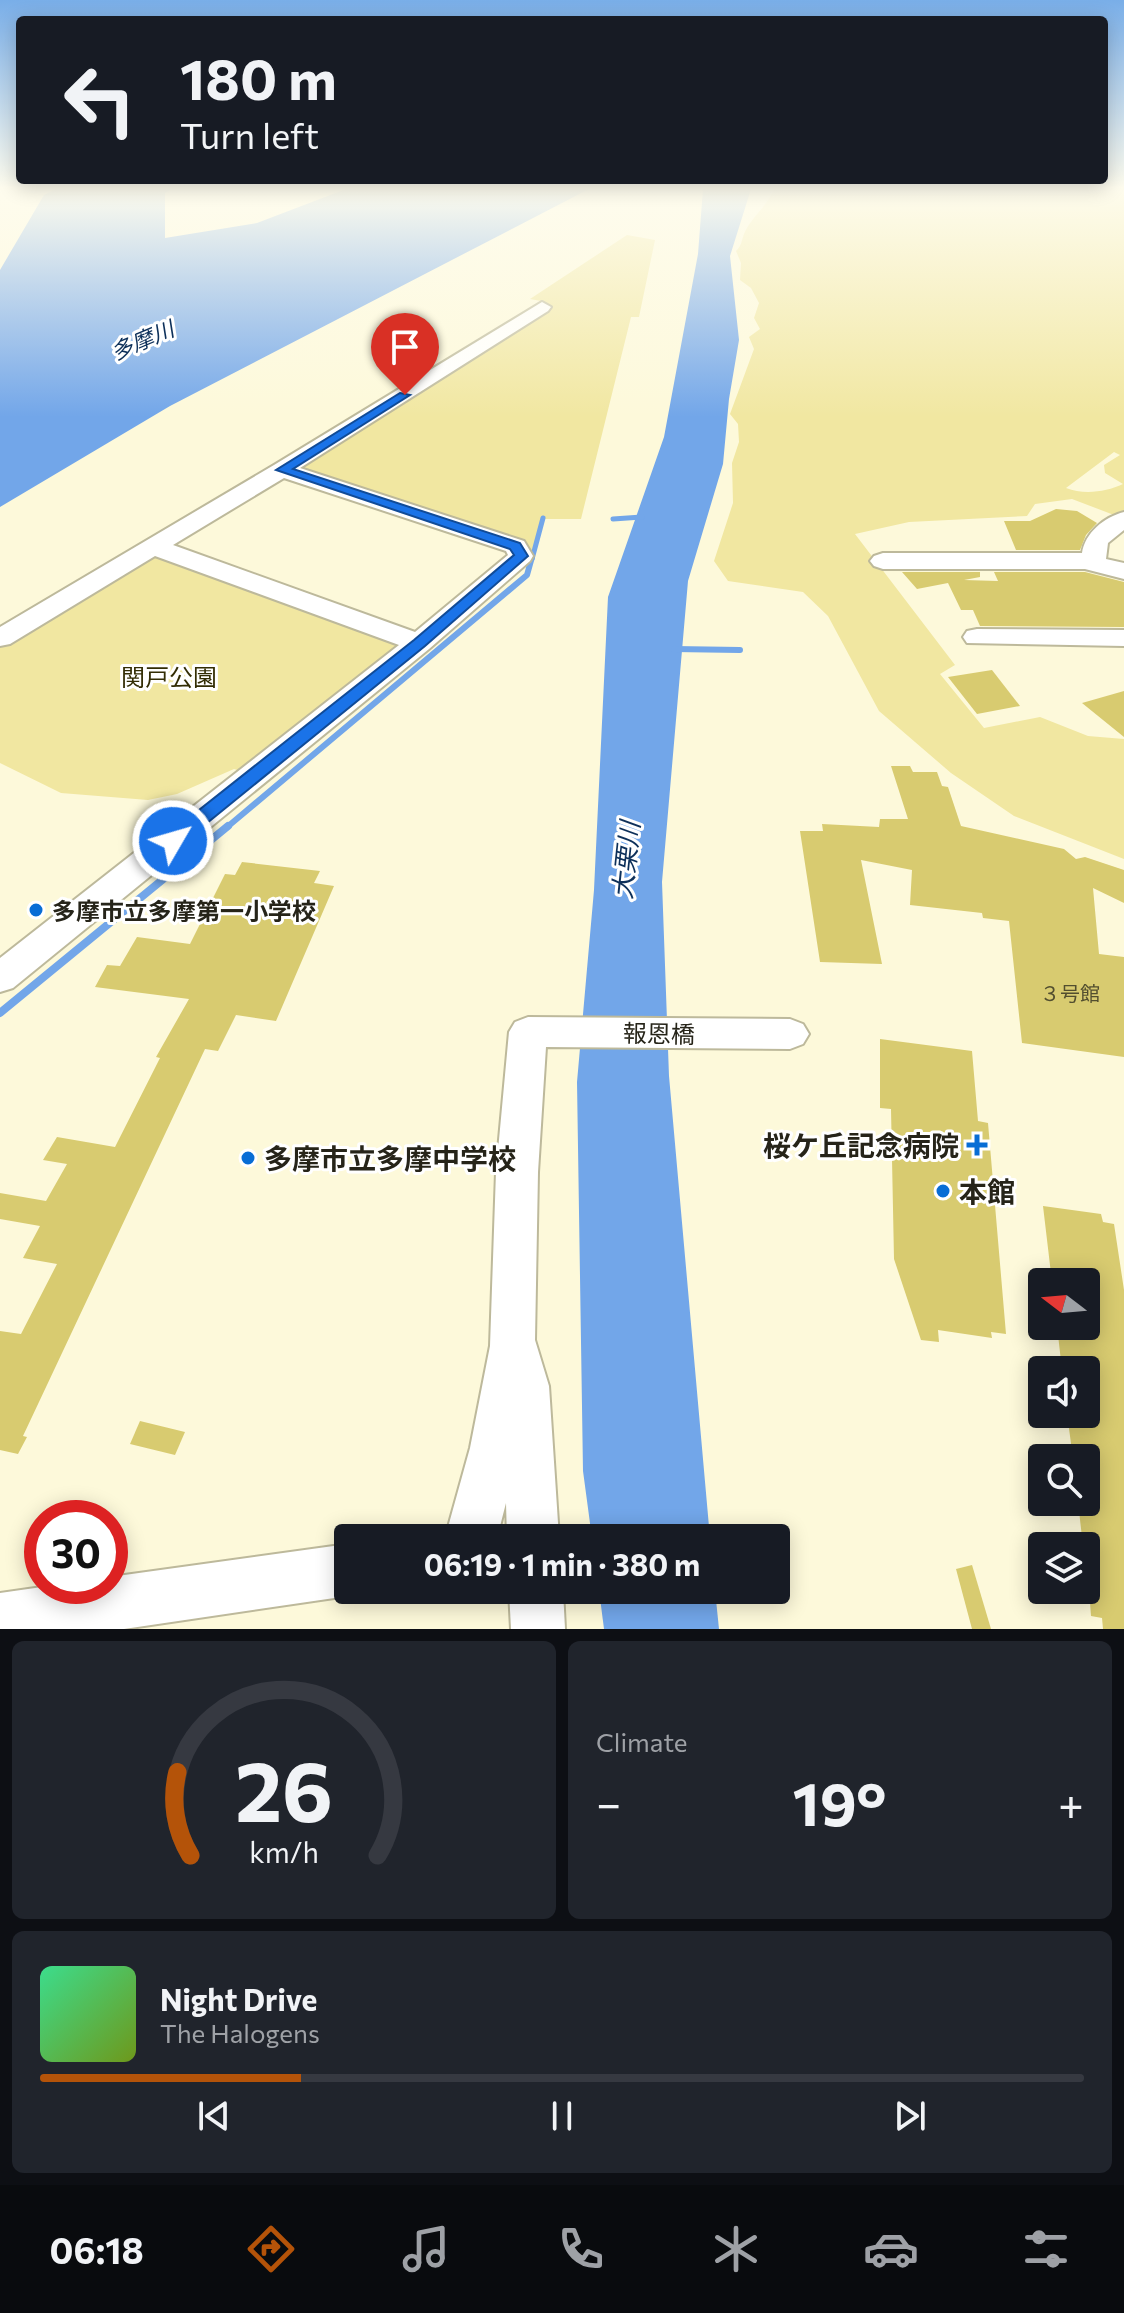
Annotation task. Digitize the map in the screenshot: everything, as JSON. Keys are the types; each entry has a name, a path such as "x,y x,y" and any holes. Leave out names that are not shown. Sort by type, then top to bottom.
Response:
{"street":[{"path":"0,638 282,470 542,307"},
{"path":"0,978 419,643 521,556 515,546 282,470"},
{"path":"1124,519 1096,540 1106,566 1124,594"},
{"path":"154,547 419,643"},
{"path":"883,561 1106,566"},
{"path":"977,637 1124,638"},
{"name":"報恩橋","path":"512,1340 517,1172 528,1032 790,1034"},
{"path":"475,1524 495,1448 512,1340"},
{"path":"512,1340 525,1386 532,1524"},
{"path":"0,1620 334,1572"},
{"path":"537,1604 538,1629"}],"green space":[{"path":"582,265 650,265 639,317 631,317 581,519 543,519 532,556 302,472 297,467 541,301 530,299"},
{"path":"741,265 1124,265 1124,510 1114,515 1072,499 1035,504 1027,516 909,522 855,534 955,665 940,674 984,728 1040,717 1088,736 1124,739 1124,859 1014,816 951,773 879,711 828,616 803,592 728,581 714,561 733,503 732,463 739,442 738,424 730,414 754,349 749,337 760,329 754,318 759,303 751,288 740,280","holes":["1114,452 1120,455 1104,465 1105,473 1123,484 1095,492 1066,488"]},
{"name":"関戸公園","path":"158,555 396,643 398,650 247,773 234,769 177,794 148,800 61,793 0,763 0,648"}],"water":[{"name":"多摩川","path":"3,265 442,265 170,406 0,507 0,270"},
{"name":"大栗川","path":"696,265 731,265 739,340 723,464 688,581 662,882 669,1076 709,1524 590,1524 583,1471 577,1082 594,890 608,597 664,437"},
{"path":"601,1604 716,1604 719,1629 604,1629"}],"building":[{"path":"1056,509 1077,511 1097,523 1086,535 1080,550 1016,550 1004,521 1030,521"},
{"path":"902,572 980,572 980,577 964,580 998,581 994,572 1085,572 1124,582 1124,627 980,626 973,610 961,610 948,583 917,589"},
{"path":"992,670 1020,706 977,714 948,677"},
{"path":"1124,691 1124,737 1082,703"},
{"path":"891,766 910,766 913,772 937,772 942,786 948,787 961,826 1064,849 1076,859 1085,857 1124,870 1124,903 1093,888 1099,954 1124,957 1124,1057 1022,1043 1009,921 983,918 982,913 910,905 912,870 861,860 882,964 820,962 800,831 823,831 822,824 879,827 880,819 908,819"},
{"path":"242,862 320,871 314,883 334,886 276,1021 236,1015 218,1051 205,1049 23,1436 27,1437 18,1454 0,1450 0,1331 21,1334 57,1264 23,1258 40,1226 0,1219 0,1193 46,1201 67,1164 43,1160 57,1137 115,1147 160,1058 156,1057 189,999 95,987 107,965 120,966 137,937 190,944 225,874 235,875"},
{"name":"本館","path":"880,1039 972,1051 978,1121 988,1123 1006,1334 991,1332 992,1338 938,1330 939,1342 921,1340 894,1259 891,1109 880,1108"},
{"path":"1043,1206 1101,1214 1103,1222 1114,1224 1124,1290 1124,1629 1103,1629 1102,1618 1091,1616 1090,1604 1100,1604 1100,1532 1081,1532 1080,1516 1100,1516 1100,1444 1071,1444 1069,1428 1100,1428 1100,1356 1060,1356 1059,1340 1100,1340 1100,1268 1050,1268"},
{"path":"140,1421 185,1432 175,1455 130,1444"},
{"path":"972,1565 991,1629 972,1629 956,1569"}],"waterway":[{"path":"613,519 642,517"},
{"path":"532,559 543,518"},
{"path":"226,828 527,575 532,557"},
{"path":"674,649 740,650"},
{"path":"0,1013 228,826"}],"place":[{"name":"多摩市立多摩第一小学校","path":"36,910"},
{"name":"桜ケ丘記念病院","path":"977,1145"},
{"name":"多摩市立多摩中学校","path":"248,1158"},
{"name":"本館","path":"943,1191"}],"route":[{"path":"173,841 419,643 521,556 515,546 282,470 405,395"}]}
